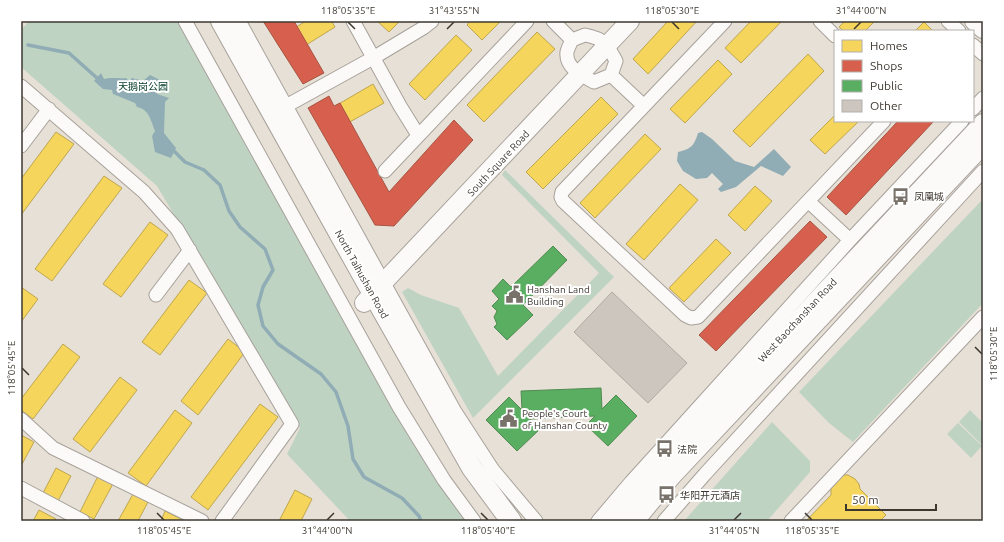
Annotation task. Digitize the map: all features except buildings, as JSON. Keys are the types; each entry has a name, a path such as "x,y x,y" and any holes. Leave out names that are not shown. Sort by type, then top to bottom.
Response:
{"main road":[{"name":"North Taihushan Road","path":"206,21 374,293 462,475 495,521"},
{"name":"North Taihushan Road","path":"221,21 472,468 511,521"},
{"name":"South Square Road","path":"374,293 630,21"},
{"path":"974,21 983,29"},
{"name":"West Baochanshan Road","path":"615,521 666,460 983,123"},
{"name":"West Baochanshan Road","path":"635,521 672,476 983,145"}],"street":[{"path":"185,21 399,407 444,480 474,521"},
{"path":"239,21 286,106 374,293 493,470 536,521"},
{"path":"353,21 400,106 418,135"},
{"path":"286,106 373,58 432,21"},
{"path":"385,171 527,21"},
{"path":"553,21 572,40"},
{"path":"725,21 562,192 561,197 563,201 685,316 690,318 698,317 883,122"},
{"path":"820,21 834,35"},
{"path":"948,21 958,30"},
{"path":"585,35 598,38 608,46 616,61 611,75 594,82 580,75 569,64 567,53 572,40 585,35"},
{"path":"974,46 983,54"},
{"path":"611,75 644,106"},
{"path":"21,86 144,192 178,230 292,424 222,521"},
{"path":"974,108 983,98"},
{"path":"21,146 48,109"},
{"path":"598,521 631,482 850,240 961,122"},
{"path":"664,521 705,474 983,171"},
{"path":"808,201 850,240"},
{"path":"156,295 190,250"},
{"path":"791,521 983,317"},
{"path":"21,419 53,448 202,521"},
{"path":"21,488 83,521"}],"green space":[{"name":"天鹅岗公园","path":"29,21 182,21 470,521 350,521 287,454 300,428 157,186 21,67 21,30"},
{"path":"505,170 614,277 473,418 402,292 408,288 421,295 459,308 498,376 599,273 502,175"},
{"path":"983,199 983,303 853,442 829,423 799,392"},
{"path":"970,410 983,423 983,446 959,422"},
{"path":"772,422 810,461 810,472 767,521 684,521"},
{"path":"958,423 982,446 971,458 947,434"}],"water":[{"path":"101,73 104,79 126,78 129,81 132,78 143,81 150,75 158,79 162,85 153,88 157,90 157,94 169,98 165,102 164,133 176,148 171,158 155,152 152,136 155,131 149,116 144,110 137,107 135,103 113,94 112,90 103,89 94,81"},
{"path":"702,132 712,139 735,161 754,167 774,149 791,167 783,176 761,166 736,187 721,192 718,189 723,184 712,173 707,178 696,179 683,171 677,161 678,152 686,150 691,146 698,133"}],"waterway":[{"path":"28,45 69,53 97,78 101,79"},
{"path":"171,148 185,162 204,170 220,185 229,211 240,227 265,249 273,270 263,287 258,305 263,326 278,344 321,374 336,392 348,426 353,459 364,477 402,498 419,516 421,521"}],"place":[{"name":"凤凰城","path":"901,196"},
{"name":"Hanshan Land Building","path":"514,295"},
{"name":"People's Court of Hanshan County","path":"509,419"},
{"name":"法院","path":"664,449"},
{"name":"华阳开元酒店","path":"667,495"}]}
